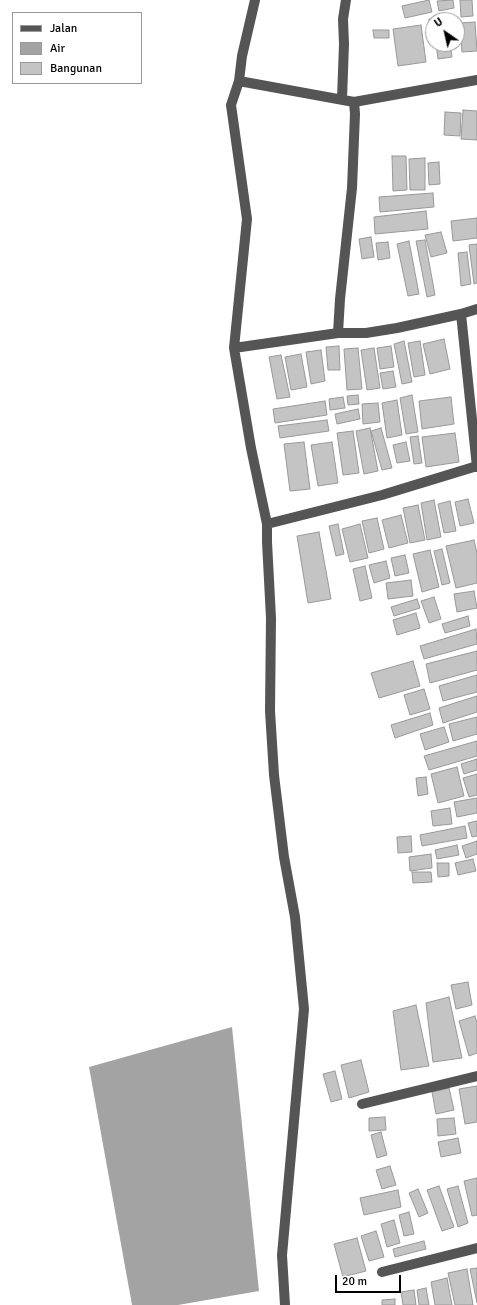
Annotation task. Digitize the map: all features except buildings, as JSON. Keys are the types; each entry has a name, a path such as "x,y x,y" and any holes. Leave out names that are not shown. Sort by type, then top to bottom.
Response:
{"street":[{"path":"255,0 242,56 239,81 231,105 248,219 234,348 267,524 266,542 271,618 270,711 274,775 284,856 295,917 304,1009 282,1255 285,1305"},
{"path":"342,99 344,44 343,19 346,0"},
{"path":"239,81 354,102 477,80"},
{"path":"338,333 352,188 355,114 354,102"},
{"path":"234,348 338,333 382,330 461,314 477,309"},
{"path":"267,524 382,495 477,466 461,314"},
{"path":"362,1104 477,1076"},
{"path":"382,1272 477,1248"}],"water":[{"path":"232,1027 259,1291 178,1305 132,1305 89,1067"}]}
